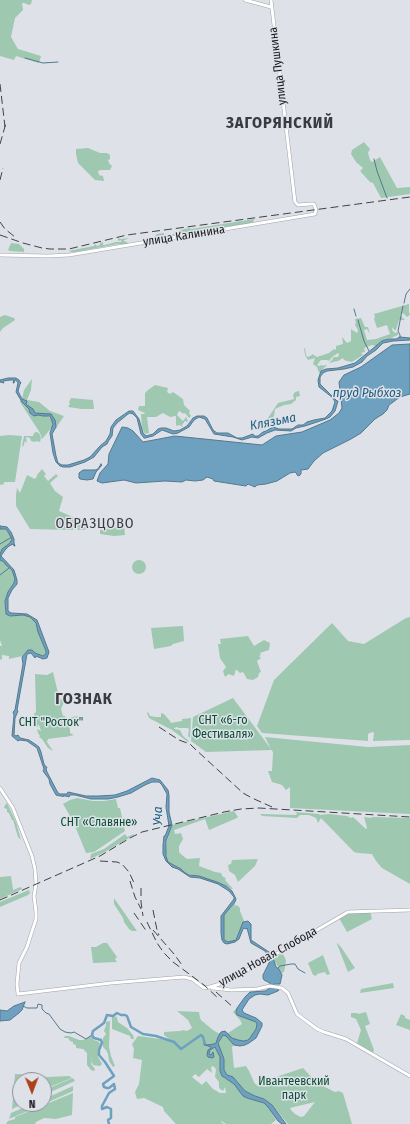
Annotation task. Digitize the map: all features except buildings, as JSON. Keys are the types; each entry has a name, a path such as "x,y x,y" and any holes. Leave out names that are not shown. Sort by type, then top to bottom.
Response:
{"main road":[{"path":"246,0 271,6"},
{"name":"улица Пушкина","path":"271,0 296,203 298,205 314,204 316,210 315,214"},
{"name":"улица Калинина","path":"0,255 69,255 315,214"},
{"path":"0,788 13,808 34,861 35,869 36,884 34,896 36,919 27,946 19,963 17,976 18,992 184,977 193,979 204,988 210,987 222,990 248,990 275,986 287,991 296,1012 317,1029 346,1039 410,1076"},
{"name":"улица Новая Слобода","path":"210,987 232,978 266,960 350,911 410,910"}],"green space":[{"path":"0,0 32,0 31,4 29,5 22,3 23,10 15,18 11,37 18,49 41,56 39,63 16,56 14,60 0,56"},
{"path":"364,142 370,149 368,153 370,160 372,162 380,157 397,188 410,187 410,194 381,198 373,183 370,182 360,171 363,168 356,162 351,154 352,150"},
{"path":"88,148 110,155 110,159 108,160 112,166 110,170 98,171 99,175 103,176 104,181 95,180 78,163 76,149"},
{"path":"254,219 253,223 157,238 155,236 157,234 164,233 164,235 175,234 178,231 182,233 180,230 190,228"},
{"path":"118,238 129,238 123,241 127,242 128,244 118,244 70,253 73,252 68,251 94,246 95,244 97,246 103,242 103,245 105,245 121,242 121,240 118,241"},
{"path":"11,243 19,244 24,249 24,252 8,250"},
{"path":"409,304 410,315 407,317 403,313 400,315 405,320 399,320 396,330 394,330 393,327 392,330 395,333 398,332 398,335 391,338 386,338 376,346 372,345 364,348 365,352 361,353 363,355 352,362 344,360 343,358 329,363 333,359 332,358 338,357 338,353 332,357 329,361 321,360 317,365 327,365 319,373 317,367 313,364 315,358 308,360 305,355 304,348 308,357 312,354 317,357 329,353 334,349 336,350 336,346 343,344 342,337 347,343 351,341 351,329 357,333 358,331 355,324 355,319 361,318 365,327 368,327 370,334 367,329 364,330 367,340 376,339 390,334 387,325 377,328 374,314"},
{"path":"5,315 14,318 15,320 3,328 0,332 0,317"},
{"path":"32,379 31,390 27,400 39,402 50,411 64,416 56,428 52,417 34,412 32,413 30,408 22,399 24,390"},
{"path":"155,385 168,388 167,392 170,394 173,392 183,399 184,405 190,411 189,413 191,416 189,418 185,413 184,414 179,411 177,415 183,421 186,417 188,421 185,421 182,425 183,427 176,425 176,416 170,417 163,413 156,417 147,417 149,433 145,434 142,428 141,414 145,413 138,410 139,406 145,406 145,393"},
{"path":"299,391 300,396 296,397 296,400 291,404 275,409 274,416 268,421 269,425 265,429 258,430 256,428 258,425 261,428 264,428 262,426 263,423 264,424 278,403 294,399 293,395 295,392"},
{"path":"71,398 93,400 94,409 68,407"},
{"path":"21,399 29,409 30,413 34,415 48,416 52,420 53,426 42,439 40,433 20,402"},
{"path":"36,432 39,433 41,438 40,442 31,441 30,438 26,437 27,443 25,441 23,447 24,436 33,436"},
{"path":"0,436 22,436 15,482 4,482 4,484 0,485"},
{"path":"42,469 46,474 44,476 48,481 56,474 58,476 50,483 55,491 63,497 59,511 73,517 74,520 83,520 82,525 85,525 82,526 82,529 84,529 84,527 86,528 85,530 77,530 79,527 73,528 73,530 30,529 16,506 17,488 20,493 27,475 35,479"},
{"path":"124,526 125,535 114,536 100,534 100,530"},
{"path":"0,529 6,529 12,539 10,543 2,549 0,554"},
{"path":"0,560 12,570 15,579 5,601 5,612 10,616 26,615 35,621 46,649 46,654 43,656 31,650 27,651 22,656 9,659 9,656 2,655 2,659 0,660 0,646 2,646 0,640"},
{"path":"139,560 144,562 146,567 144,572 139,574 134,572 132,567 134,562"},
{"path":"410,617 410,740 373,741 374,733 372,732 368,734 368,741 262,733 257,726 274,680 332,623 348,641 364,644"},
{"path":"183,626 184,641 171,646 154,649 151,628"},
{"path":"248,636 254,646 264,640 270,643 269,650 260,653 261,655 259,656 261,658 257,661 261,672 259,673 258,677 253,680 247,679 243,672 240,673 237,670 233,676 229,674 225,677 223,671 226,667 220,658 218,644 221,644 220,639"},
{"name":"СНТ \"Росток\"","path":"53,672 59,697 64,702 61,709 63,716 65,716 66,719 78,717 68,720 72,724 69,724 68,726 70,733 74,735 48,739 47,742 53,751 48,748 39,737 40,736 37,729 41,731 39,725 37,728 34,714 36,712 35,674 47,675"},
{"name":"СНТ «6-го Фестиваля»","path":"233,698 271,749 265,737 368,747 410,745 410,814 290,808 290,787 286,790 282,785 272,782 268,771 272,771 272,750 206,752 191,741 193,717"},
{"path":"148,712 150,716 156,717 161,717 161,713 164,714 171,723 182,721 182,719 191,718 190,738 188,736 188,728 176,727 174,729 180,730 183,736 189,741 188,742 172,730 149,718"},
{"name":"СНТ «Славяне»","path":"77,798 93,801 116,799 118,808 120,808 125,831 94,852 86,853 73,821 63,804"},
{"path":"7,803 16,822 21,840 18,837 13,820 7,812 7,809 4,808"},
{"path":"234,811 238,817 237,818 209,830 205,819 174,830 175,834 181,833 183,839 179,846 179,852 182,855 187,859 200,858 199,866 221,873 233,889 205,878 184,872 168,862 166,854 167,841 172,825"},
{"path":"295,812 353,817 366,829 364,817 410,818 410,884 382,868 372,854 354,852 321,818 318,823 316,818 309,815 300,815 297,818 262,816 260,814 296,815 297,814"},
{"path":"125,834 127,837 134,835 90,859 91,854 104,849"},
{"path":"258,859 255,866 238,882 235,875 229,871 228,865 231,864 232,860"},
{"path":"11,876 13,890 21,887 22,889 0,899 0,877"},
{"path":"29,890 30,893 28,895 0,907 0,902"},
{"path":"114,898 137,931 132,931 129,929 124,922 114,904"},
{"path":"235,902 235,906 237,905 240,908 244,921 237,939 227,942 224,940 224,915"},
{"path":"370,911 372,919 347,932 339,918 348,913"},
{"path":"103,943 107,943 117,957 115,959 117,962 93,963 91,947 96,947"},
{"path":"337,944 355,968 348,972"},
{"path":"283,954 286,960 284,972 282,973 273,959"},
{"path":"323,955 330,974 327,975 325,972 315,976 313,975 308,963"},
{"path":"393,983 394,988 360,993 361,989"},
{"path":"237,1008 236,1012 256,1022 257,1024 256,1029 248,1040 244,1041 232,1038 225,1031 228,1033 242,1024 233,1012"},
{"path":"177,1011 199,1012 201,1020 213,1030 218,1033 225,1031 218,1037 214,1045 207,1045 205,1042 207,1047 211,1047 207,1055 208,1057 212,1058 213,1053 210,1055 210,1051 213,1047 215,1047 220,1057 224,1078 234,1084 243,1096 264,1103 276,1120 271,1124 226,1124 221,1121 224,1124 176,1124 164,1111 163,1107 144,1098 137,1099 135,1092 139,1084 142,1060 133,1058 134,1049 132,1044 138,1036 168,1040 172,1042 164,1035 164,1032 182,1030 187,1031 192,1028 188,1020","holes":["197,1037 181,1049 177,1045 181,1048","213,1066 216,1069 215,1077 219,1082 219,1088 223,1091 225,1087 226,1093 220,1093 213,1089 206,1081 202,1085 192,1077 195,1074 199,1077 207,1069 212,1073 211,1067"]},
{"path":"366,1012 370,1024 365,1026 374,1050 373,1053 357,1043 361,1030 356,1019 351,1017 351,1013 358,1014"},
{"path":"401,1014 410,1020 410,1030 396,1025"},
{"path":"112,1016 117,1017 118,1022 127,1028 133,1035 134,1039 131,1039 130,1036 112,1029"},
{"path":"110,1021 109,1047 115,1066 113,1067 109,1061 106,1050 103,1047 103,1038 106,1034 104,1031 106,1022"},
{"name":"Ивантеевский парк","path":"223,1035 226,1036 234,1045 232,1047 234,1068 246,1066 257,1086 279,1076 303,1068 316,1082 335,1092 339,1091 343,1093 352,1124 288,1124 272,1105 264,1099 245,1091 233,1077 227,1075 223,1069 224,1059 218,1043","holes":["315,1102 304,1116 301,1117 295,1114 290,1108"]},
{"path":"65,1036 83,1040 91,1036 94,1040 99,1042 98,1057 102,1064 100,1066 93,1065 90,1054 91,1064 95,1069 94,1071 91,1070 87,1065 87,1053 83,1049 76,1048 76,1045 73,1044 73,1042 68,1038 64,1038"},
{"path":"69,1076 72,1078 52,1086 52,1077"},
{"path":"73,1078 75,1081 52,1091 52,1087"},
{"path":"73,1086 73,1091 52,1100 52,1095"},
{"path":"73,1093 72,1115 56,1119 44,1118 35,1124 6,1124 8,1121 15,1119 15,1117 27,1112 52,1112 52,1102"},
{"path":"13,1112 25,1112 9,1119 11,1113"}],"water":[{"path":"400,337 410,338 410,340 383,343 362,362 353,367 323,373 320,377 320,384 338,401 335,411 326,419 296,428 291,431 275,430 258,438 252,437 242,440 214,434 205,419 199,417 194,420 189,427 178,433 173,434 162,430 153,436 144,438 141,434 137,418 130,413 117,423 113,428 112,436 107,444 102,447 94,457 70,467 60,466 56,462 50,433 53,424 50,416 34,416 30,413 29,409 22,402 16,392 18,383 16,380 14,383 14,380 3,381 4,383 0,382 0,380 8,378 16,378 21,383 18,391 22,399 27,401 26,404 33,409 35,413 51,414 55,420 56,427 52,434 58,463 68,465 90,457 106,441 110,434 111,427 116,420 129,411 133,411 139,419 143,433 146,436 153,434 161,428 174,431 180,430 187,426 193,418 197,416 204,416 207,418 213,430 217,433 228,433 237,438 242,438 253,434 254,436 258,436 273,427 279,429 292,429 307,422 325,418 332,411 335,402 333,398 319,387 318,380 321,371 355,363 382,341"},
{"name":"пруд Рыбхоз","path":"410,344 410,394 400,397 389,405 383,414 375,419 361,433 323,453 308,469 301,470 301,474 299,476 295,472 290,473 277,481 257,485 255,487 248,484 246,486 214,481 213,479 207,477 203,480 186,480 182,482 165,481 136,483 124,480 102,483 97,481 100,473 108,464 109,454 122,427 133,431 143,442 175,436 262,445 276,436 302,432 330,420 339,413 342,408 339,382 344,375 361,367 392,345"},
{"path":"101,464 102,465 96,472 93,479 87,480 79,478 79,473 83,470 98,469"},
{"path":"0,526 7,527 11,532 15,546 13,544 9,546 1,556 14,570 17,580 17,584 8,598 8,611 11,613 27,614 37,620 49,652 47,658 43,659 36,656 35,658 31,653 27,654 18,711 15,718 14,735 18,735 20,738 29,740 39,747 44,764 47,767 47,772 58,793 60,794 67,794 68,792 86,796 115,795 127,791 152,778 160,780 168,790 169,812 172,825 166,841 166,856 168,862 189,875 199,876 217,882 226,886 232,891 236,899 224,915 224,940 228,942 236,940 243,922 248,921 251,924 251,940 269,952 276,967 282,975 280,984 274,984 273,987 279,990 278,991 268,995 255,995 249,999 242,1010 244,1013 256,1018 262,1023 256,1038 245,1045 240,1046 234,1045 226,1036 223,1035 218,1043 224,1059 224,1070 227,1075 233,1077 245,1091 264,1099 272,1105 286,1124 282,1124 278,1121 264,1103 243,1096 234,1084 222,1076 220,1071 220,1057 215,1047 210,1050 209,1054 211,1055 213,1052 214,1057 208,1057 207,1055 208,1050 211,1047 204,1045 204,1042 207,1045 216,1043 221,1032 225,1031 232,1038 238,1040 244,1041 250,1038 256,1029 257,1024 256,1022 237,1015 237,1008 250,992 265,991 269,989 270,983 264,980 263,975 270,961 265,951 251,943 247,928 243,929 239,939 235,942 227,944 222,940 221,916 234,899 229,891 218,884 200,878 190,877 172,867 166,861 163,854 163,845 164,836 169,826 166,807 167,794 162,785 159,782 152,782 131,793 108,799 91,799 75,795 63,797 56,795 49,779 43,771 44,769 37,748 27,741 18,741 12,736 13,712 15,710 23,664 22,657 28,650 32,650 43,656 46,654 46,651 36,623 30,617 23,615 10,616 6,614 5,601 15,579 12,570 0,560 2,549 10,543 12,539 6,529 0,529"},
{"path":"25,1002 22,1010 10,1020 0,1021 0,1010 7,1011 14,1006"}],"waterway":[{"path":"25,58 43,63 58,62"},
{"path":"374,159 387,198"},
{"path":"404,303 406,294 410,289"},
{"path":"400,338 398,331 403,306"},
{"path":"354,309 356,316"},
{"path":"358,320 364,341 369,351"},
{"path":"0,544 12,537"},
{"path":"0,575 9,568"},
{"path":"278,968 280,966 295,964 298,969 305,973"},
{"path":"23,1006 27,1008 37,1008 38,1004 42,1005 42,1009 49,1014 60,1029 65,1032 74,1032 86,1039 92,1035"},
{"path":"109,1124 108,1120 111,1118 111,1109 107,1107 102,1109 102,1106 109,1093 115,1089 114,1084 109,1088 104,1087 103,1084 114,1076 99,1055 99,1050 102,1043 101,1040 94,1038 92,1035 93,1031 104,1023 107,1015 113,1016 117,1013 125,1015 127,1016 131,1027 143,1034 156,1036 174,1042 181,1049 201,1035 205,1044"}],"railway":[{"path":"0,84 5,127"},
{"path":"0,144 6,123"},
{"path":"0,180 3,168"},
{"path":"0,235 42,248 69,249 127,235 410,197"},
{"path":"0,222 5,229 15,237"},
{"path":"159,727 179,740 190,744 243,793 272,807"},
{"path":"0,900 100,856 142,832 224,812 259,808 410,817"},
{"path":"100,861 117,862 122,864 129,872 135,885"},
{"path":"130,881 141,909"},
{"path":"141,888 143,916"},
{"path":"153,910 159,935"},
{"path":"134,913 147,932"},
{"path":"147,922 157,943 164,953 219,999"},
{"path":"153,930 182,965"},
{"path":"216,992 234,1008"}],"district":[{"name":"ЗАГОРЯНСКИЙ","path":"280,124"},
{"name":"ОБРАЗЦОВО","path":"95,524"},
{"name":"ГОЗНАК","path":"84,700"}],"water label":[{"name":"Клязьма","path":"273,422"},
{"name":"Уча","path":"158,816"}]}
